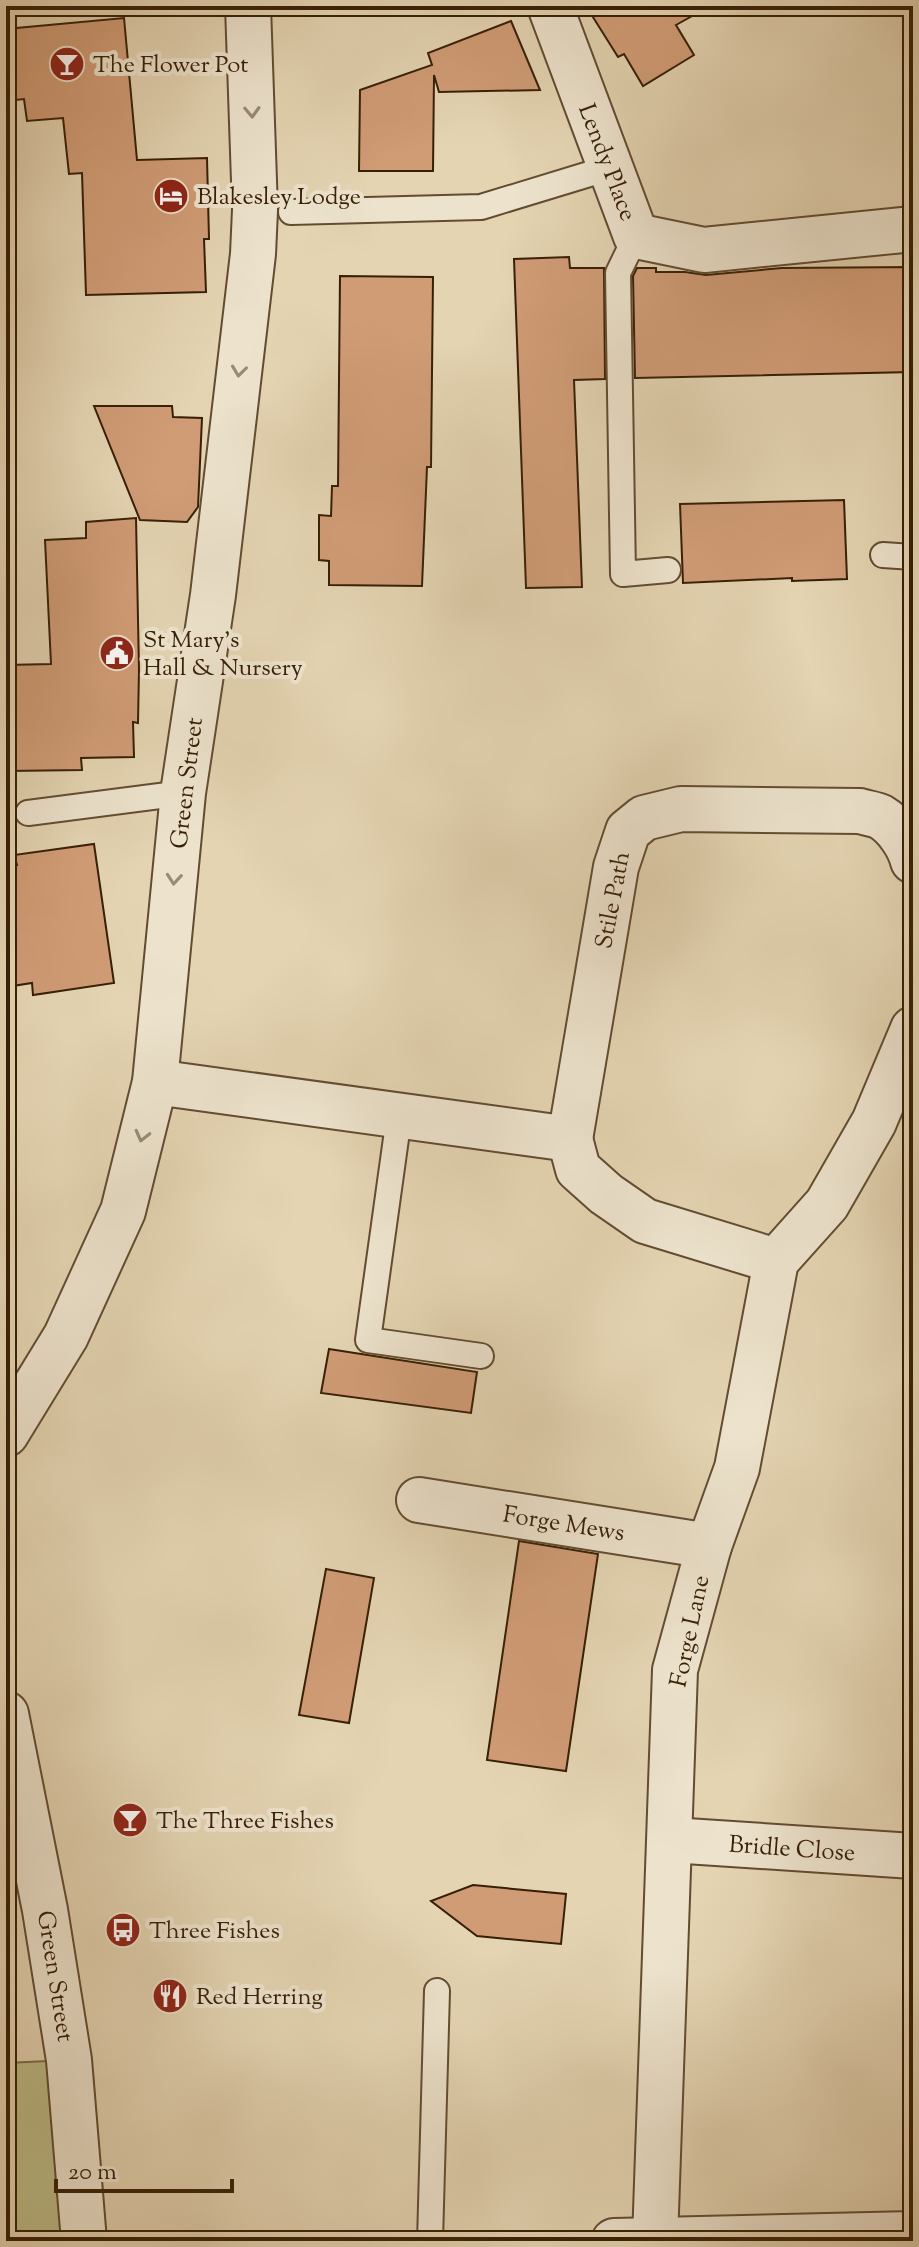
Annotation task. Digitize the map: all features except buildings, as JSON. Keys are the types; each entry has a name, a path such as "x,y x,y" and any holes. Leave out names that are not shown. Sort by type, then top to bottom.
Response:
{"street":[{"name":"Green Street","path":"6,1434 66,1336 123,1211 155,1082 183,793 213,595 253,254 255,210 248,6"},
{"name":"Lendy Place","path":"550,6 636,236 704,250 913,229"},
{"name":"Stile Path","path":"570,1139 616,867 628,831 636,824 644,818 681,809 860,811 881,817 910,848 913,861"},
{"path":"155,1082 570,1139 578,1169 606,1194 645,1221 776,1261 827,1204 874,1122 913,1029"},
{"name":"Forge Lane","path":"655,2240 675,1670 709,1546 737,1468 776,1261"},
{"name":"Forge Mews","path":"419,1500 709,1546"},
{"name":"Green Street","path":"6,1714 21,1864 69,2060 84,2241"},
{"name":"Bridle Close","path":"671,1840 913,1856"},
{"path":"614,2241 913,2234"}],"lane":[{"path":"291,212 481,207 609,168"},
{"path":"636,236 618,273 623,574 668,570"},
{"path":"883,555 913,557"},
{"path":"28,813 183,793"},
{"path":"399,1117 368,1340 481,1356"},
{"path":"430,2241 437,1991"}],"shaded area":[{"path":"69,2060 84,2241 6,2241 6,2063"}],"place":[{"name":"The Flower Pot","path":"67,64"},
{"name":"Blakesley Lodge","path":"171,196"},
{"name":"St Mary's Hall & Nursery","path":"117,653"},
{"name":"The Three Fishes","path":"130,1820"},
{"name":"Three Fishes","path":"123,1930"},
{"name":"Red Herring","path":"170,1996"}]}
